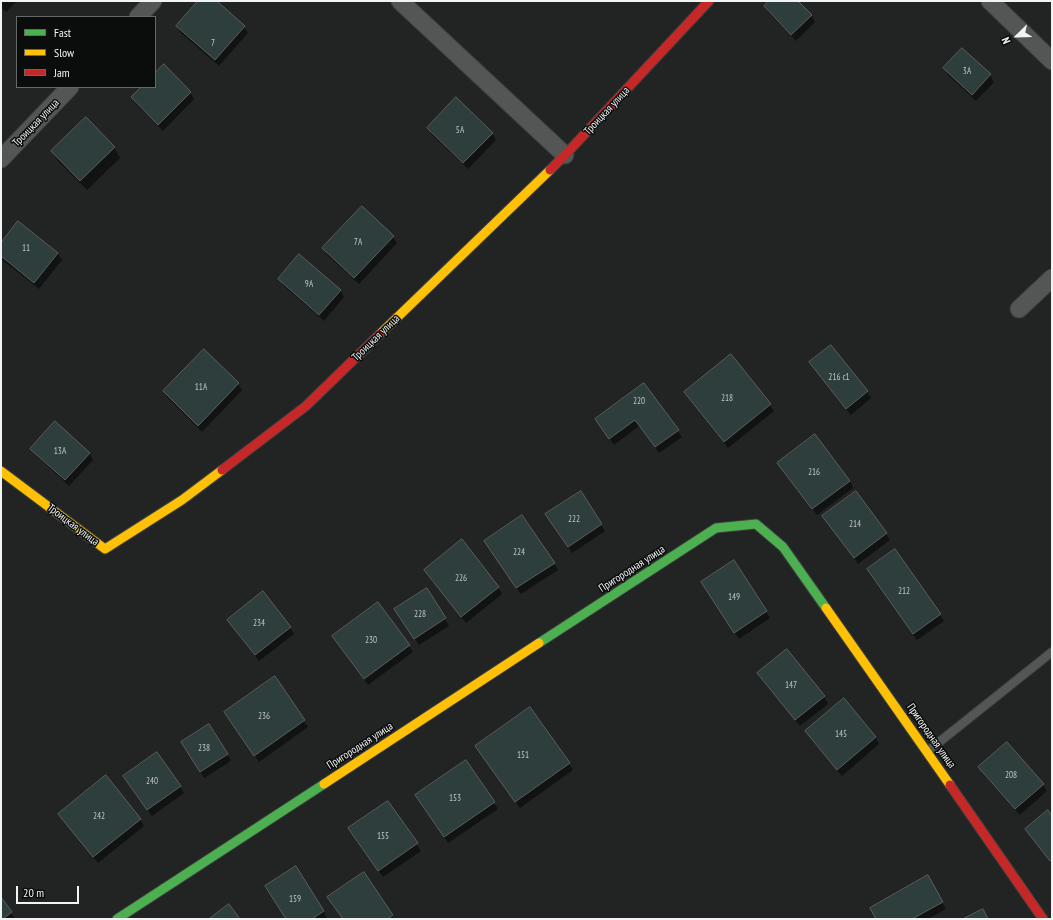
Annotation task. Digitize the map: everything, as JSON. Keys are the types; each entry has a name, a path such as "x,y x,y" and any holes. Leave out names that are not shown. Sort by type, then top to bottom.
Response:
{"street":[{"path":"139,16 153,1"},
{"path":"400,1 565,155"},
{"name":"Троицкая улица","path":"1,471 105,549 182,500 306,406 565,155 709,1"},
{"path":"990,1 1052,60"},
{"name":"Троицкая улица","path":"1,159 69,88"},
{"path":"1019,309 1052,278"},
{"name":"Пригородная улица","path":"117,919 716,528 756,524 783,547 1043,919"}],"lane":[{"path":"927,752 1052,652"}],"building":[{"path":"198,1 217,1 245,26 215,60 176,26"},
{"path":"769,1 798,1 812,15 791,35 764,6"},
{"path":"962,48 991,74 972,95 943,68"},
{"path":"164,64 191,92 158,125 131,97 140,88 156,88 156,72"},
{"path":"456,97 493,133 463,163 427,128"},
{"path":"86,117 115,147 80,181 51,151"},
{"path":"362,206 394,236 354,278 322,248"},
{"path":"18,221 58,253 34,283 1,256 1,243"},
{"path":"299,254 341,290 319,315 278,279"},
{"path":"831,345 868,391 846,409 809,362"},
{"path":"204,349 239,383 198,426 163,391"},
{"path":"731,354 771,404 724,442 684,392"},
{"path":"644,383 679,430 655,447 635,420 609,439 595,419"},
{"path":"55,421 90,453 65,480 30,449"},
{"path":"815,434 850,481 812,509 777,463"},
{"path":"581,491 602,524 568,547 545,514"},
{"path":"856,491 887,533 854,558 822,516"},
{"path":"522,515 555,563 516,588 484,541"},
{"path":"462,539 499,587 461,617 424,570"},
{"path":"895,549 941,614 913,634 867,569"},
{"path":"734,560 767,611 734,633 701,582"},
{"path":"427,588 446,618 414,639 394,609"},
{"path":"263,591 291,627 255,655 227,620"},
{"path":"378,602 410,645 364,679 332,636"},
{"path":"787,649 825,696 795,720 757,673"},
{"path":"275,676 305,720 254,756 224,712"},
{"path":"844,698 876,737 837,770 805,731"},
{"path":"530,707 570,763 515,802 475,746"},
{"path":"209,724 228,754 200,772 181,742"},
{"path":"1007,742 1044,784 1015,809 978,767"},
{"path":"157,752 181,786 147,810 123,776"},
{"path":"466,760 495,802 444,837 415,795"},
{"path":"106,775 141,819 93,857 58,814"},
{"path":"388,801 418,843 378,871 348,828"},
{"path":"1048,810 1052,816 1052,859 1050,861 1025,829"},
{"path":"296,866 324,911 312,919 286,919 265,886"},
{"path":"364,872 393,915 388,919 343,919 327,897"},
{"path":"928,875 943,902 912,919 876,919 870,908"},
{"path":"1,897 12,912 3,919 1,919"},
{"path":"229,904 240,919 209,919"},
{"path":"983,909 988,919 963,919"}],"traffic: fast":[{"path":"539,643 716,528 756,524 783,547 826,608"},
{"path":"117,919 324,784"}],"traffic: slow":[{"path":"380,334 550,170"},
{"path":"1,471 105,549 182,500 222,470"},
{"path":"826,608 950,785"},
{"path":"324,784 539,643"}],"traffic: jam":[{"path":"550,170 709,1"},
{"path":"222,470 306,406 380,334"},
{"path":"950,785 1043,919"}]}
